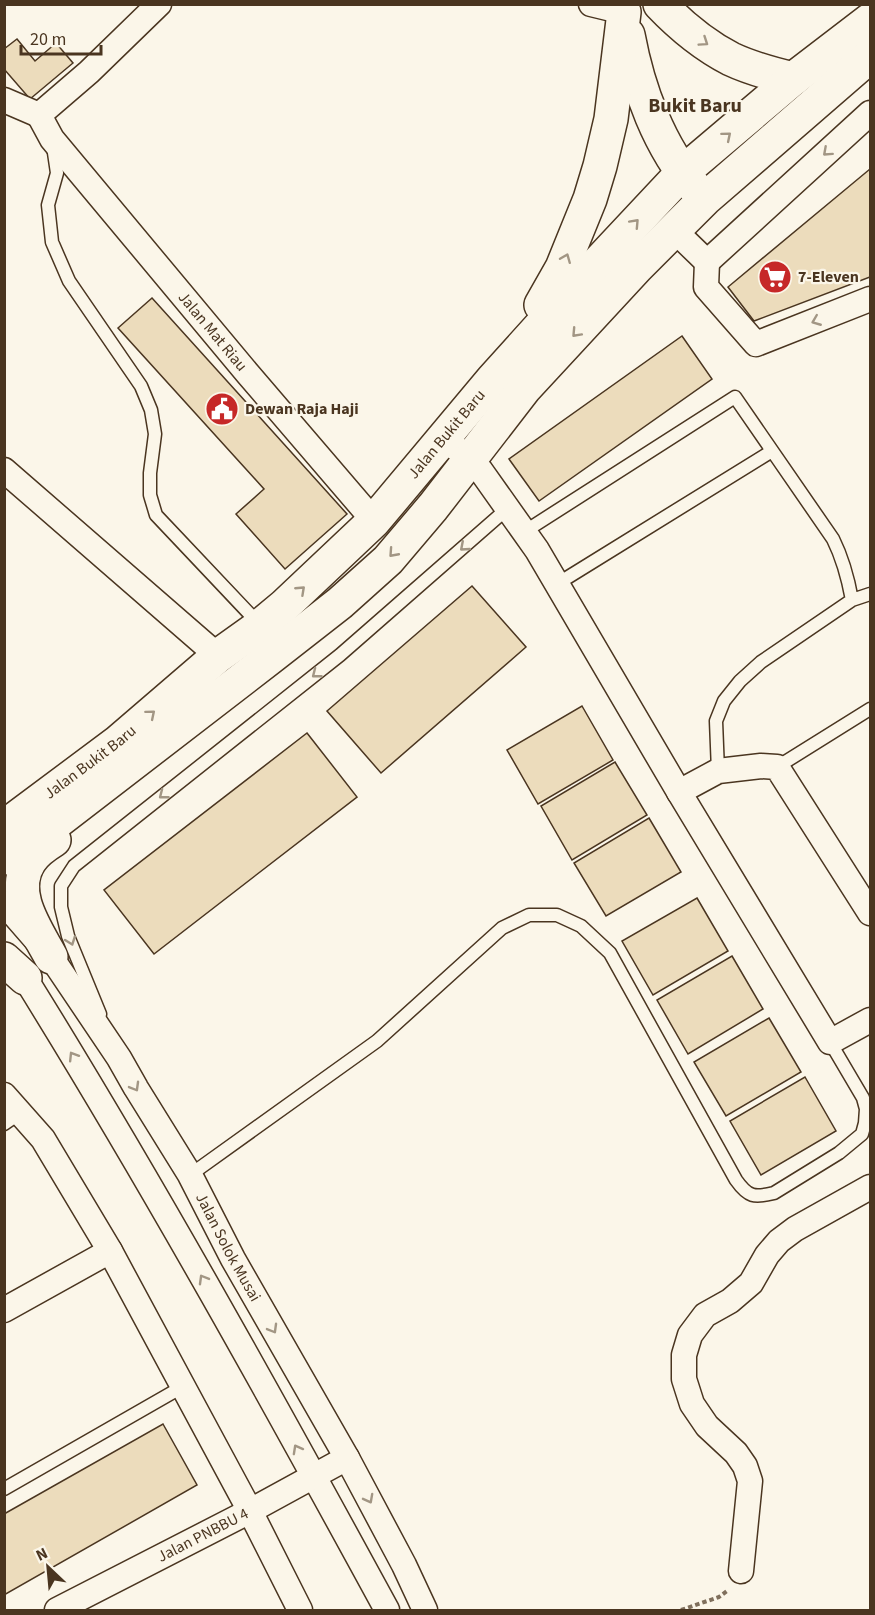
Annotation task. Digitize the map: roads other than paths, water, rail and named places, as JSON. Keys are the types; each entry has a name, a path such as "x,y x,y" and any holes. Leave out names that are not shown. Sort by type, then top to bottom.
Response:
{"main road":[{"path":"660,4 704,43 731,59 794,80"},
{"path":"624,8 632,53 646,101 663,141 682,173 705,200"},
{"path":"492,380 535,316 562,268 590,199 611,119 624,8"},
{"name":"Jalan Bukit Baru","path":"4,827 118,742 218,656 284,606 374,521 492,380 682,173 870,20"},
{"name":"Jalan Bukit Baru","path":"4,858 53,825 271,657 340,603 388,560 433,507 525,388 629,276 705,200 870,56"},
{"path":"51,957 29,917 22,893 23,877 30,861 51,842 172,749 271,657"}],"street":[{"path":"4,100 39,115 89,72 159,4"},
{"path":"591,4 624,8"},
{"path":"870,113 707,262 706,287 756,344 870,299"},
{"name":"Jalan Mat Riau","path":"39,115 52,139 374,521"},
{"path":"674,230 707,262"},
{"path":"442,438 471,459 482,471 537,550 679,792 830,1042 870,1020"},
{"path":"4,470 218,656"},
{"path":"679,792 718,771 761,766 777,767 870,913"},
{"name":"Jalan Solok Musai","path":"4,903 51,957 119,1058 190,1175 233,1259 388,1534 425,1611"},
{"path":"4,953 118,1130 246,1354 387,1611"},
{"path":"10,1110 43,1139 110,1251 250,1511 300,1611"},
{"path":"741,1571 750,1481 745,1466 736,1453 707,1426 692,1404 684,1379 684,1355 690,1335 705,1315 730,1301 751,1283 767,1255 779,1241 803,1224 870,1187"},
{"path":"4,1310 110,1251"},
{"name":"Jalan PNBBU 4","path":"57,1611 347,1458"}],"lane":[{"path":"52,139 57,174 48,206 52,242 69,281 141,386 151,410 155,434 150,495 156,515 260,626"},
{"path":"524,532 735,397 833,538 849,580 852,600"},
{"path":"557,584 772,451"},
{"path":"119,1058 68,936 61,907 61,886 74,866 340,655 507,508"},
{"path":"718,771 716,721 724,701 740,681 761,662 852,600 870,594"},
{"path":"777,767 870,709"},
{"path":"190,1175 377,1041 502,928 529,915 557,915 581,926 610,953 736,1180 744,1191 753,1196 774,1193 839,1153 862,1134 866,1109 863,1098 830,1042"},
{"path":"4,1489 183,1387"}],"place":[{"name":"7-Eleven","path":"775,277"},
{"name":"Dewan Raja Haji","path":"222,409"}],"district":[{"name":"Bukit Baru","path":"695,106"}]}
